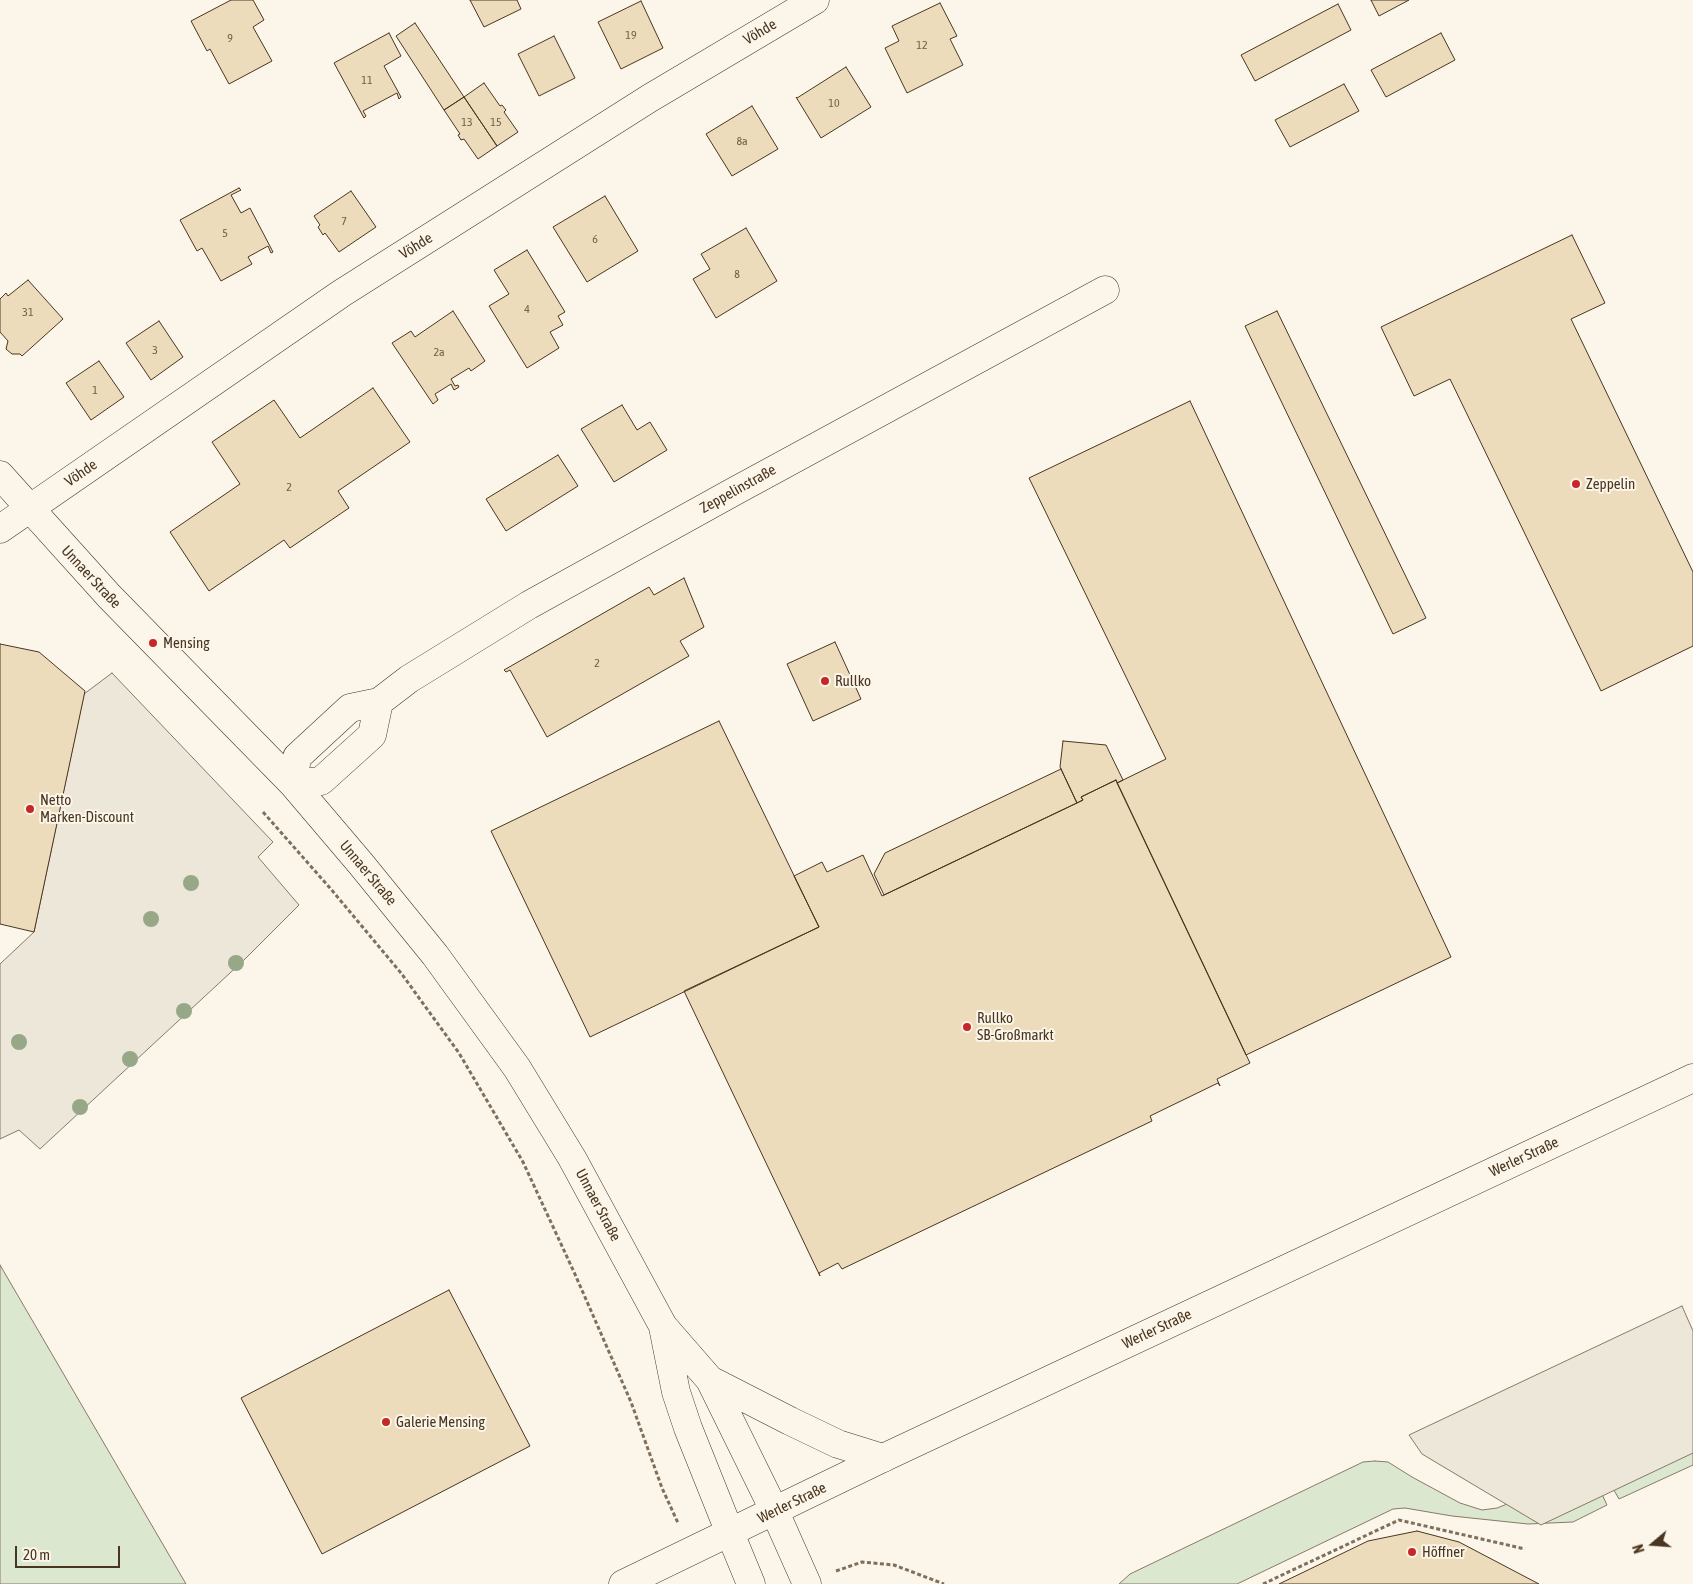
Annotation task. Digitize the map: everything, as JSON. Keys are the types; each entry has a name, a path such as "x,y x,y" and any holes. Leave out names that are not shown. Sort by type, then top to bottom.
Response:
{"street":[{"name":"Vöhde","path":"0,529 342,293 650,98 815,0"},
{"name":"Zeppelinstraße","path":"293,784 321,781 372,735 379,702 409,679 528,605 1105,290"},
{"name":"Unnaer Straße","path":"0,475 29,509 147,636 293,784 435,955 517,1068 572,1158 663,1326 710,1380 775,1512 807,1583"},
{"name":"Werler Straße","path":"623,1584 883,1458 1693,1078"},
{"name":"Unnaer Straße","path":"663,1326 676,1392 688,1428 751,1584"},
{"name":"Unnaer Straße","path":"710,1380 790,1422 838,1444 883,1458"}],"path":[{"path":"263,812 401,973 459,1053 523,1162 631,1402 662,1488 692,1552"},
{"path":"1263,1584 1399,1520 1525,1549"},
{"path":"807,1583 862,1562 894,1565 944,1584"}],"green space":[{"path":"0,1265 186,1584 0,1584"},
{"path":"1693,1446 1693,1465 1619,1499 1611,1485"},
{"path":"1363,1462 1388,1462 1460,1503 1482,1510 1497,1508 1515,1501 1600,1490 1607,1505 1573,1522 1528,1524 1452,1516 1405,1508 1393,1509 1237,1584 1119,1584 1130,1574"}],"shaded area":[{"path":"112,673 273,842 258,857 299,905 244,960 40,1149 19,1130 0,1139 0,964 34,932 84,694"},
{"path":"1682,1306 1693,1331 1693,1453 1541,1525 1422,1454 1409,1435"}],"building":[{"path":"231,0 253,0 264,20 253,27 272,61 229,84 210,49 207,51 191,21"},
{"path":"470,0 517,0 521,9 484,27"},
{"path":"1371,0 1409,0 1379,16"},
{"path":"641,1 663,48 621,69 598,22"},
{"path":"940,3 957,36 950,39 963,65 907,93 885,48 899,41 892,26"},
{"path":"1338,4 1351,30 1255,81 1241,55"},
{"path":"415,23 464,97 444,110 396,36"},
{"path":"389,33 401,56 384,66 401,97 399,99 397,93 363,111 366,116 364,118 334,63"},
{"path":"1441,33 1455,60 1386,97 1371,70"},
{"path":"554,36 575,78 539,96 518,54"},
{"path":"846,67 871,107 821,138 796,97"},
{"path":"484,83 500,106 502,105 506,110 504,112 518,132 497,146 464,97"},
{"path":"1344,84 1359,111 1290,147 1275,120"},
{"path":"464,97 497,146 478,159 464,139 461,140 458,135 460,134 444,110"},
{"path":"752,106 778,149 732,176 706,134"},
{"path":"239,188 241,190 231,195 241,213 250,208 273,252 271,253 268,246 248,257 252,264 221,281 202,248 197,251 180,220"},
{"path":"351,191 376,227 339,252 325,233 323,235 318,227 320,225 314,216"},
{"path":"605,196 638,251 587,282 553,227"},
{"path":"746,228 777,281 716,318 693,279 710,269 701,254"},
{"name":"Zeppelin","path":"1572,235 1605,303 1571,319 1693,572 1693,646 1601,691 1450,379 1414,396 1381,327"},
{"path":"527,250 565,312 558,316 563,325 550,332 559,348 527,368 489,306 509,294 494,270"},
{"path":"28,280 63,319 22,356 20,354 12,354 6,349 8,341 0,332 0,299 6,293 8,296"},
{"path":"453,311 485,361 471,371 469,368 451,379 455,386 458,385 459,387 454,390 451,384 435,394 438,400 433,404 392,343 411,331 415,337"},
{"path":"1277,311 1426,618 1393,634 1245,326"},
{"path":"159,321 183,357 151,380 126,343"},
{"path":"99,361 124,397 91,420 66,383"},
{"path":"373,388 410,442 338,491 349,508 290,548 284,540 209,591 170,532 240,484 212,442 274,400 300,438"},
{"path":"1190,401 1451,957 1246,1055 1117,783 1166,759 1029,478"},
{"path":"622,405 637,430 650,422 667,450 614,482 581,429"},
{"path":"558,455 578,486 506,531 486,499"},
{"path":"684,578 704,627 680,641 689,656 547,737 510,670 506,672 504,670 649,587 654,595"},
{"path":"835,642 861,699 813,721 787,664"},
{"name":"Netto Marken-Discount","path":"0,644 39,652 85,691 34,932 0,924"},
{"path":"719,721 819,927 590,1037 491,831"},
{"path":"1063,741 1106,745 1123,780 1117,783 1116,780 1081,797 1083,800 1077,803 1060,767"},
{"path":"1061,769 1077,803 884,895 874,874 885,853"},
{"name":"Rullko SB-Großmarkt","path":"1116,780 1250,1063 1217,1079 1220,1086 1218,1083 1150,1116 1152,1121 842,1269 838,1263 819,1273 820,1276 684,991 819,927 794,876 822,862 827,872 863,855 882,896 1083,800 1081,797"},
{"name":"Galerie Mensing","path":"449,1290 530,1446 322,1554 241,1398"},
{"name":"Höffner","path":"1417,1531 1459,1542 1539,1584 1279,1584 1368,1541"}],"place":[{"name":"Zeppelin","path":"1576,484"},
{"name":"Mensing","path":"153,643"},
{"name":"Rullko","path":"825,681"},
{"name":"Netto Marken-Discount","path":"30,809"},
{"name":"Rullko SB-Großmarkt","path":"967,1027"},
{"name":"Galerie Mensing","path":"386,1422"},
{"name":"Höffner","path":"1412,1552"}]}
